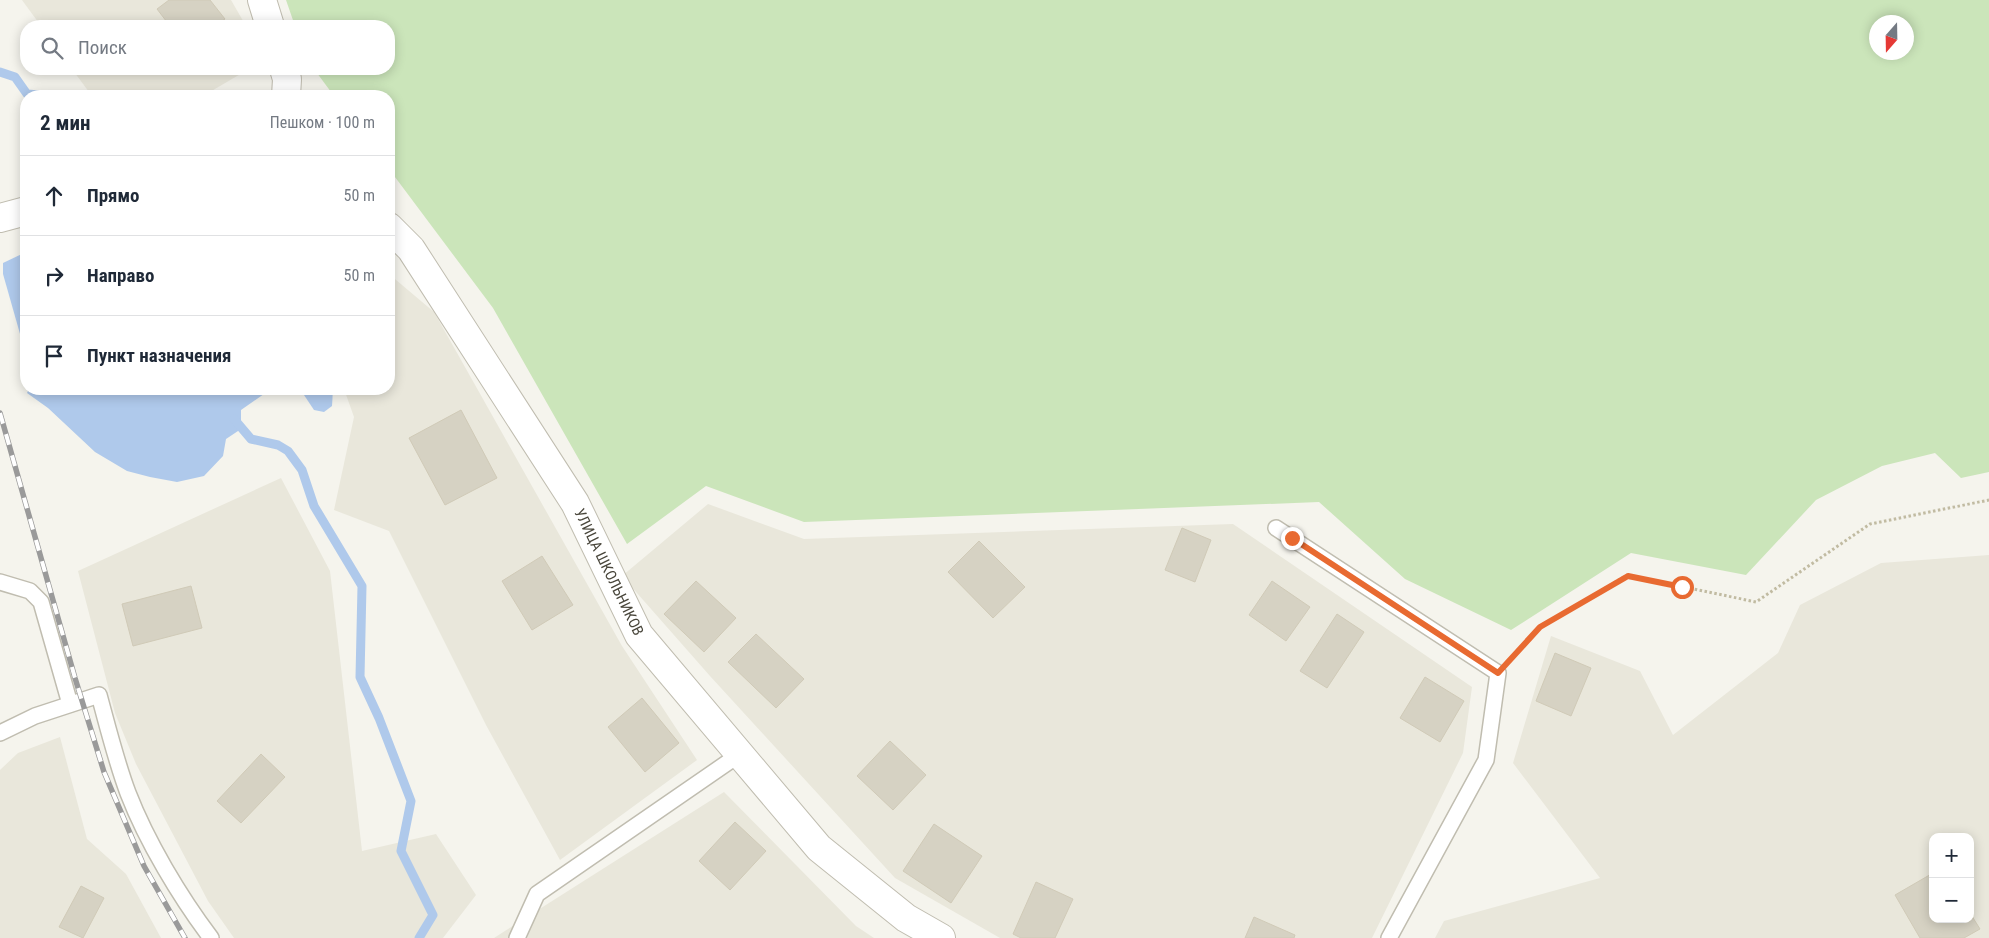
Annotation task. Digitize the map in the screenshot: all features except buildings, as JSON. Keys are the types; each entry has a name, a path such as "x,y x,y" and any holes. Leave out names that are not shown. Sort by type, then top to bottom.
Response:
{"street":[{"path":"262,0 268,20"},
{"path":"286,75 286,90"},
{"path":"0,218 20,213"},
{"name":"УЛИЦА ШКОЛЬНИКОВ","path":"395,233 411,248 576,503 639,635 819,848 906,918 941,938"}],"lane":[{"path":"1276,528 1498,673 1486,760 1389,938"},
{"path":"0,582 30,591 42,602 70,704"},
{"path":"0,732 70,704 100,695 116,758 137,812 175,882 212,938"},
{"path":"517,938 537,894 740,754"}],"path":[{"path":"1498,673 1540,627 1628,576 1756,602 1870,524 1989,500"}],"shaded area":[{"path":"22,0 231,0 243,20 37,20"},
{"path":"76,75 239,75 213,90 88,90"},
{"path":"395,279 434,312 622,646 697,760 560,860 486,725 389,531 334,510 354,417 346,395 395,395"},
{"path":"281,478 330,571 362,851 436,834 476,895 443,938 234,938 208,901 136,764 115,713 78,571"},
{"path":"708,504 804,539 1233,524 1472,687 1463,753 1372,938 1000,938 895,878 710,676 622,576"},
{"path":"1989,555 1989,938 1435,938 1444,921 1600,878 1513,763 1551,636 1640,671 1673,735 1778,653 1800,605 1881,563"},
{"path":"60,737 87,839 126,874 161,938 0,938 0,770 18,753"},
{"path":"724,792 856,926 874,938 494,938"}],"green space":[{"path":"286,0 1989,0 1989,472 1961,478 1935,453 1882,466 1816,500 1746,575 1631,553 1511,630 1405,579 1319,502 804,522 706,486 627,544 493,308 395,177 395,90 330,90 318,75 395,75 395,20 293,20"}],"water":[{"path":"20,255 20,334 3,274 3,263"},
{"path":"30,395 262,395 241,410 241,429 226,439 223,456 204,476 177,482 127,471 95,452 48,408"},
{"path":"304,395 333,395 332,406 324,412 314,410"}],"waterway":[{"path":"0,72 15,77 24,90"},
{"path":"234,419 251,439 278,445 288,451 302,470 314,506 362,586 360,677 379,718 411,801 401,851 433,915 419,938"}],"railway":[{"path":"0,413 75,678 104,772 144,866 185,938"}],"route":[{"path":"1292,538 1498,673 1540,627 1628,576 1682,587"}]}
